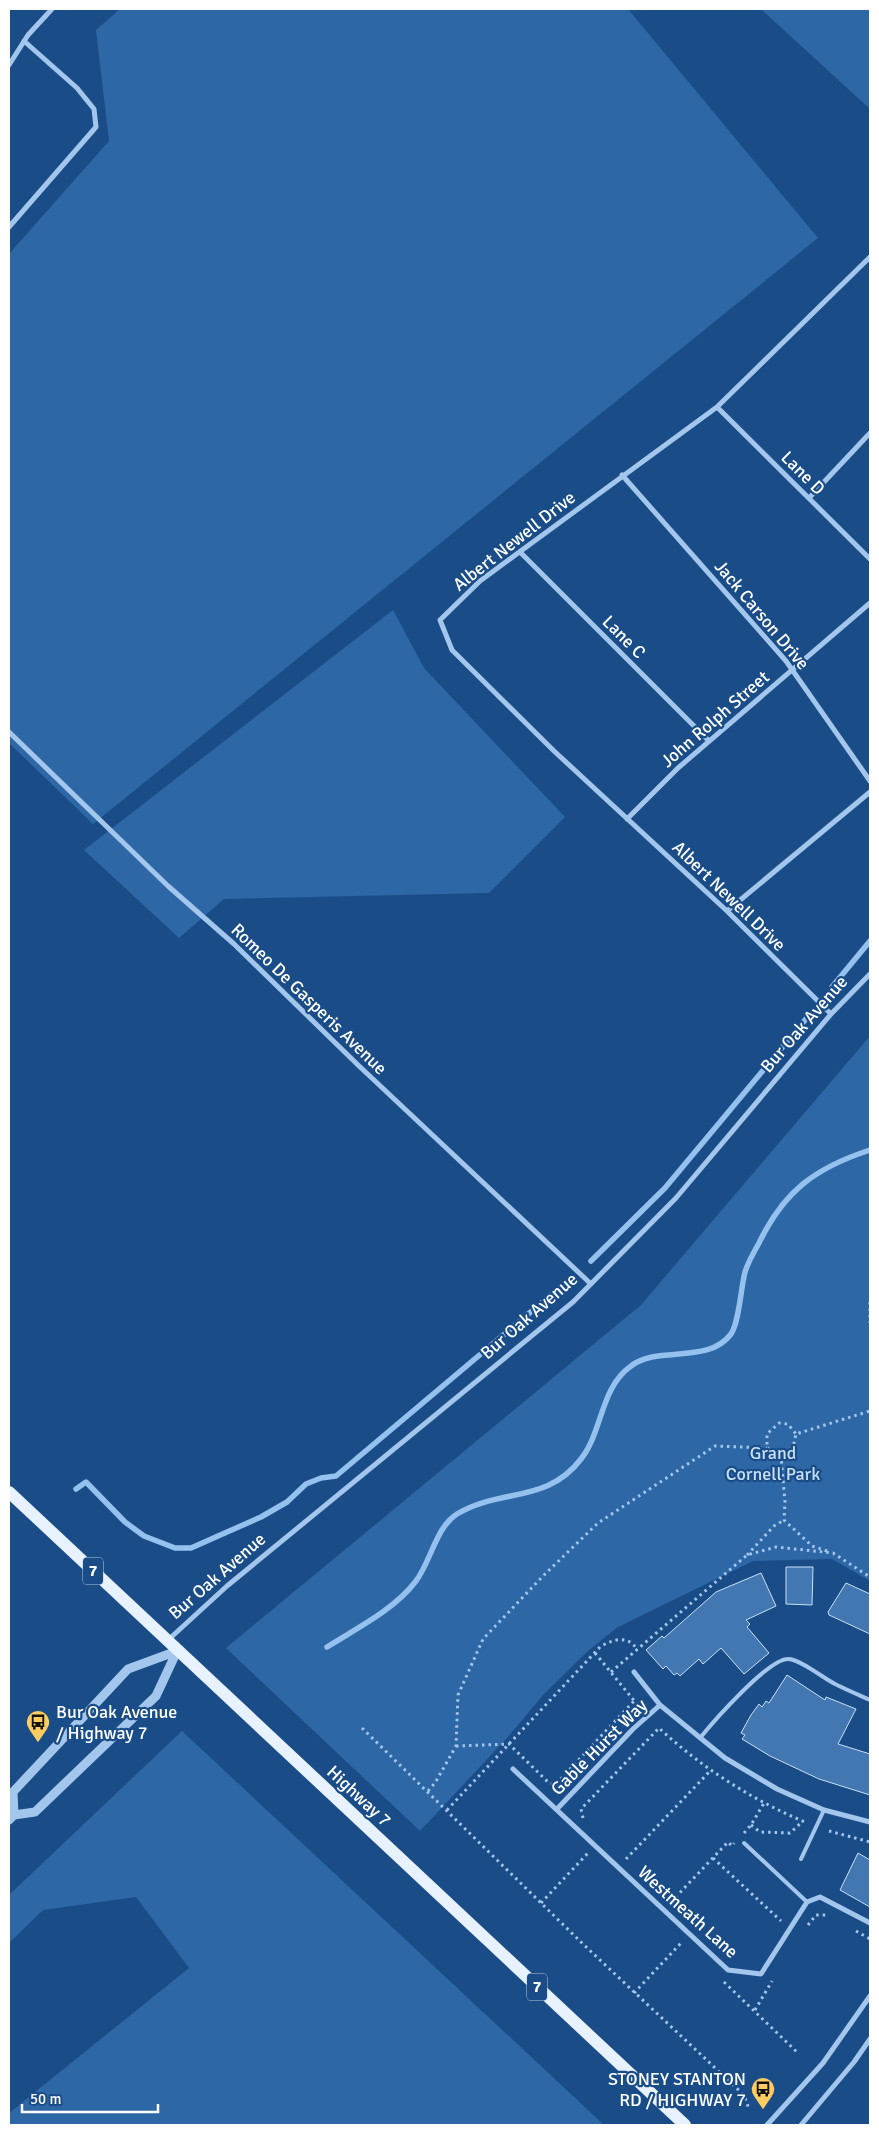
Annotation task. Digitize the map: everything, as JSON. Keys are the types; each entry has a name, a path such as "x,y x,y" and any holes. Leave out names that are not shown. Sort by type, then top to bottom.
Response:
{"main road":[{"name":"Highway 7","path":"9,1492 685,2125"}],"street":[{"path":"9,65 24,41 52,9"},
{"path":"9,227 96,127 94,109 77,88 24,41"},
{"name":"Albert Newell Drive","path":"831,1014 727,911 554,752 452,650 440,620 480,582 622,475 717,407 870,257"},
{"name":"Lane D","path":"717,407 870,559"},
{"path":"809,498 870,433"},
{"name":"Jack Carson Drive","path":"622,475 792,670 870,781"},
{"name":"Lane C","path":"520,552 709,741"},
{"name":"John Rolph Street","path":"627,819 678,768 870,604"},
{"name":"Romeo De Gasperis Avenue","path":"9,732 168,886 234,944 358,1065 591,1284"},
{"path":"727,911 870,792"},
{"name":"Bur Oak Avenue","path":"167,1641 227,1586 566,1309 676,1198 831,1014 870,974"},
{"path":"177,1651 156,1696 34,1812 11,1817 13,1792 128,1669 177,1651"},
{"path":"634,1672 660,1704 725,1758 777,1789 824,1810 870,1822"},
{"name":"Gable Hurst Way","path":"557,1809 633,1729 660,1704"},
{"name":"Westmeath Lane","path":"513,1768 728,1970 760,1974 807,1902"},
{"path":"807,1902 820,1897 870,1923"},
{"path":"767,2125 823,2063 870,1996"},
{"path":"801,2125 854,2062 870,2039"}],"lane":[{"path":"700,1738 724,1709 774,1665 787,1659 796,1661 835,1684 870,1700"},
{"path":"801,1859 824,1810"},
{"path":"744,1843 807,1902"}],"path":[{"path":"870,1302 870,1323"},
{"path":"796,1434 870,1411"},
{"path":"766,1448 767,1434 779,1423 788,1424 796,1434"},
{"path":"781,1456 793,1448 796,1434"},
{"path":"428,1791 435,1783 456,1746 458,1695 484,1639 544,1575 598,1523 715,1446 766,1448 781,1456"},
{"path":"781,1456 784,1520 812,1546 833,1553 870,1577"},
{"path":"611,1672 747,1555 753,1546 774,1526 784,1520"},
{"path":"747,1555 776,1547 833,1553"},
{"path":"447,1810 596,1654 601,1646 616,1639 624,1639 637,1649"},
{"path":"596,1654 642,1710"},
{"path":"456,1746 509,1744 549,1783 555,1785 634,1701"},
{"path":"362,1728 541,1903 744,2095 749,2109"},
{"path":"584,1821 581,1809 659,1728 711,1770 764,1803 804,1822 790,1833 760,1832 751,1825"},
{"path":"626,1860 711,1770"},
{"path":"671,1903 728,1842 732,1846 751,1825 764,1803"},
{"path":"829,1831 870,1842"},
{"path":"541,1903 588,1853"},
{"path":"620,1854 632,1866"},
{"path":"713,1858 781,1921"},
{"path":"665,1897 678,1909"},
{"path":"804,1932 816,1915 830,1916"},
{"path":"854,1930 870,1939"},
{"path":"634,1992 683,1941 689,1948"},
{"path":"755,2010 773,1979"},
{"path":"722,1980 799,2054"}],"green space":[{"path":"120,9 628,9 818,238 93,824 9,743 9,254 109,141 96,30"},
{"path":"761,9 870,9 870,109"},
{"path":"393,610 424,668 565,817 489,893 224,899 179,938 84,850"},
{"name":"Grand Cornell Park","path":"870,1036 870,1581 832,1559 753,1561 618,1627 589,1650 544,1694 507,1738 420,1831 226,1648 641,1305"},
{"path":"182,1731 604,2125 9,2125 9,2113 189,1968 136,1897 43,1910 9,1943 9,1895"}],"building":[{"path":"786,1567 813,1567 812,1605 786,1604"},
{"path":"761,1573 776,1606 746,1620 750,1624 747,1627 769,1653 744,1674 721,1648 703,1664 699,1659 680,1676 677,1673 674,1675 666,1666 663,1669 646,1650 662,1636 664,1638 716,1592"},
{"path":"846,1583 870,1594 870,1634 829,1615 828,1612"},
{"path":"787,1675 825,1700 826,1697 856,1709 838,1744 870,1754 870,1795 819,1779 770,1756 742,1739 745,1735 741,1733 751,1715 759,1704 762,1707 766,1701 769,1703"},
{"path":"858,1853 870,1860 870,1907 840,1890"}],"waterway":[{"path":"832,987 870,941"},
{"path":"591,1261 665,1188 810,1014"},
{"path":"327,1647 386,1610 407,1591 421,1573 444,1527 457,1514 473,1506 538,1489 553,1483 568,1473 588,1448 613,1386 631,1366 655,1356 709,1349 721,1343 731,1334 738,1314 745,1272 779,1209 791,1195 817,1174 850,1157 870,1150"},
{"path":"76,1489 86,1482 125,1522 144,1536 175,1548 191,1548 261,1517 287,1502 306,1484 321,1478 336,1476 565,1283"}],"place":[{"name":"Bur Oak Avenue / Highway 7","path":"38,1743"},
{"name":"STONEY STANTON RD / HIGHWAY 7","path":"763,2110"}]}
